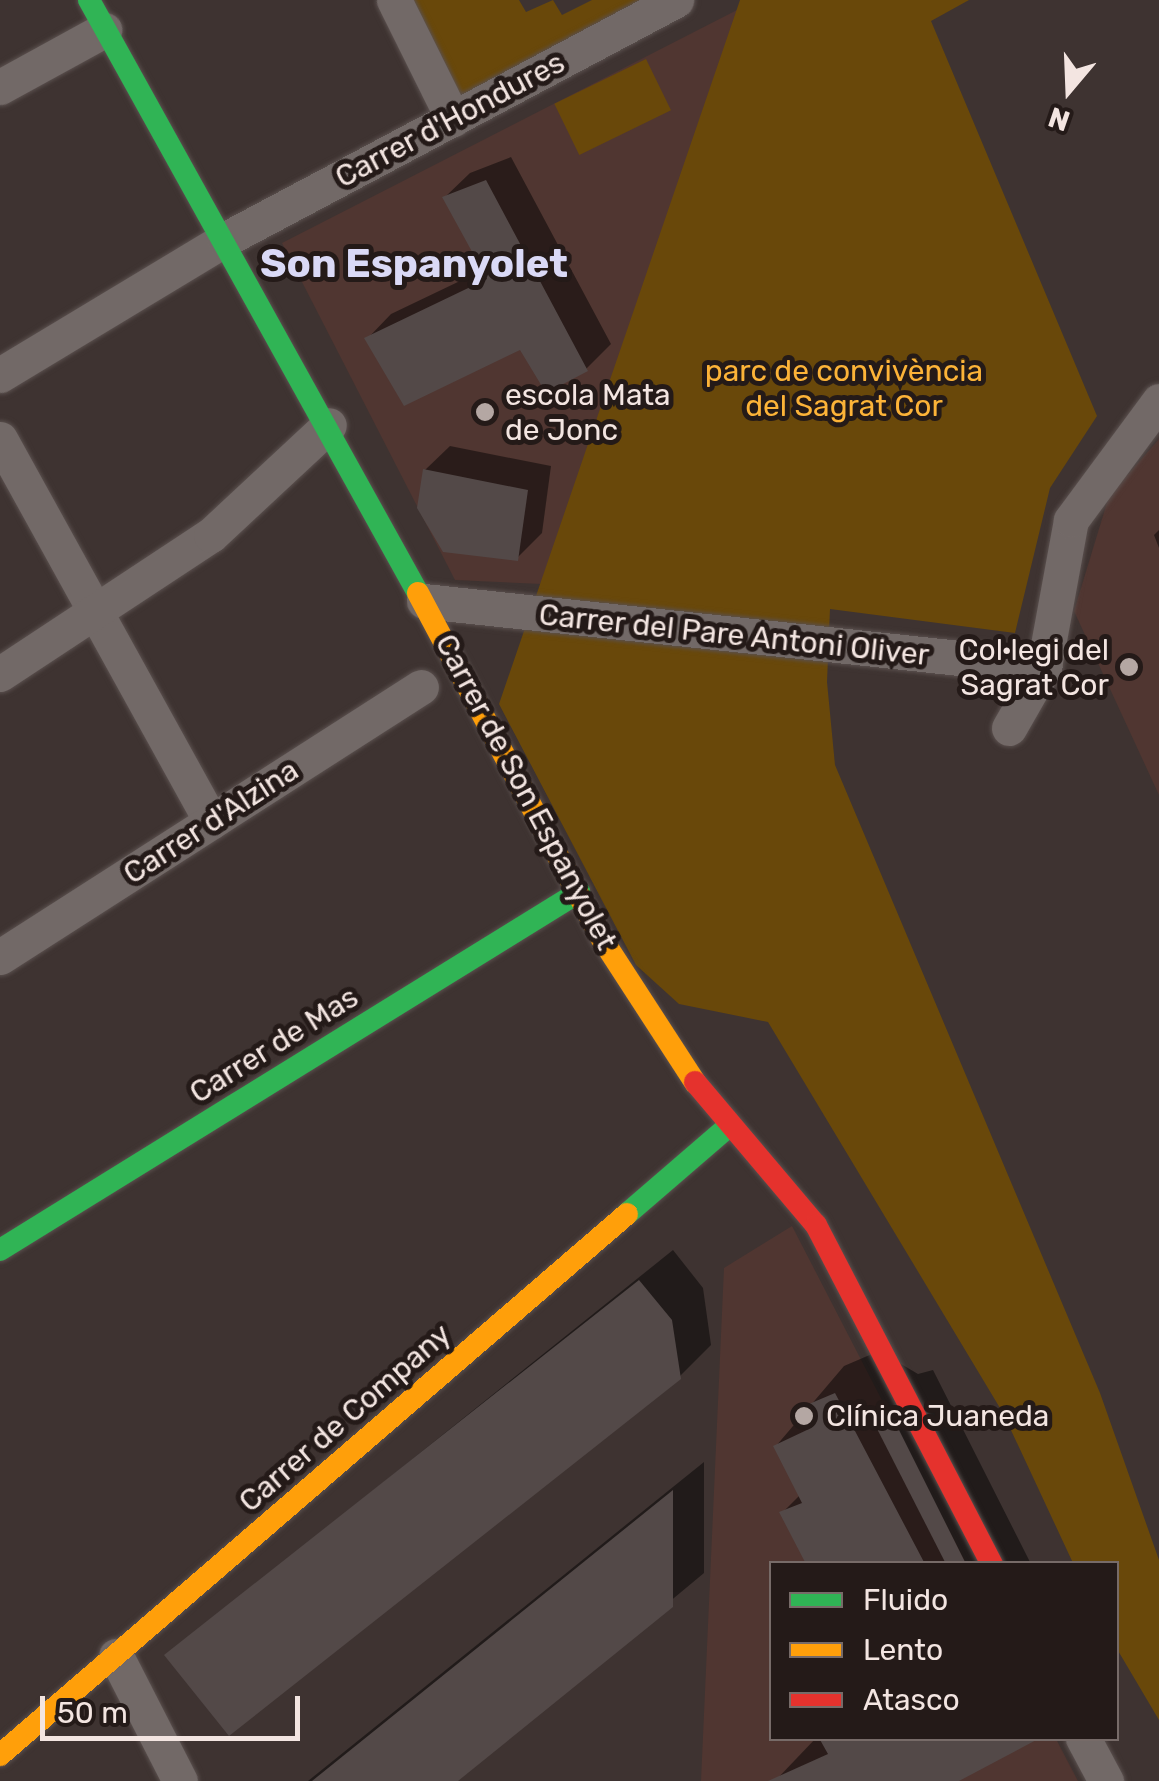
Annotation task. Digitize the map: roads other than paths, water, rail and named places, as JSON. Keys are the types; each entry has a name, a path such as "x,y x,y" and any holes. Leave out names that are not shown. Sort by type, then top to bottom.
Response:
{"street":[{"path":"394,0 452,119"},
{"name":"Carrer d'Hondures","path":"0,375 224,240 676,0"},
{"path":"0,87 97,15"},
{"name":"Carrer de Son Espanyolet","path":"97,15 329,424 580,892 729,1126 816,1225 990,1561"},
{"path":"1009,728 1044,666 1071,520 1159,401"},
{"path":"0,674 211,535 329,424"},
{"path":"0,438 210,822"},
{"name":"Carrer del Pare Antoni Oliver","path":"424,600 1044,666"},
{"name":"Carrer d'Alzina","path":"0,956 421,686"},
{"name":"Carrer de Mas","path":"0,1250 580,892"},
{"name":"Carrer de Company","path":"0,1755 729,1126"},
{"path":"116,1656 180,1781"},
{"path":"1086,1741 1106,1781"}],"place":[{"name":"escola Mata de Jonc","path":"485,412"},
{"name":"Col·legi del Sagrat Cor","path":"1129,667"},
{"name":"Clínica Juaneda","path":"804,1416"}],"district":[{"name":"Son Espanyolet","path":"414,264"}],"park label":[{"name":"parc de convivència del Sagrat Cor","path":"844,388"}]}
